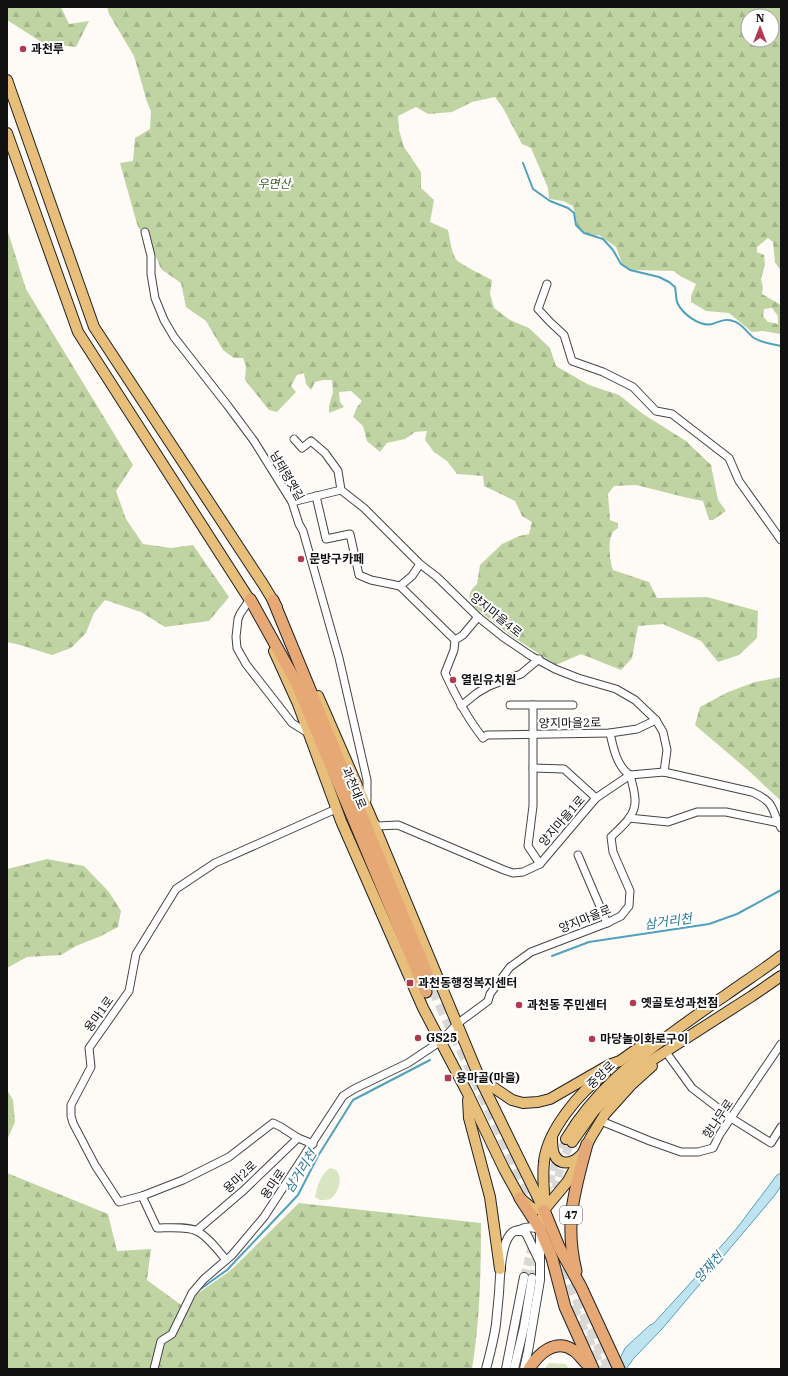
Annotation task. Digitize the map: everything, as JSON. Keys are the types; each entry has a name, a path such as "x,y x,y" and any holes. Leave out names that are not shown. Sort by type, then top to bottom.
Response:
{"highway":[{"name":"과천대로","path":"250,599 295,680 430,990 273,600"},
{"name":"47","path":"585,1148 574,1192 570,1223 573,1255 581,1287 619,1369"},
{"path":"520,1198 540,1229 552,1258 565,1308 592,1369"},
{"path":"544,1210 559,1247 581,1287"},
{"path":"529,1369 540,1354 550,1348 558,1346 575,1350 592,1369"}],"main road":[{"path":"7,80 94,327 284,618 372,820 480,1079 544,1210"},
{"path":"7,133 78,332 250,599 298,704 336,809 420,1001 442,1041 501,1163 520,1198 532,1208 544,1210"},
{"name":"중앙로","path":"781,956 766,968 677,1029 613,1079 585,1110 569,1141 594,1111 632,1073 679,1044 781,976"},
{"path":"540,1229 544,1210 544,1163 548,1144 557,1127 591,1085 613,1069 620,1061 644,1044 677,1029"},
{"name":"47","path":"585,1148 601,1121 616,1101 654,1064 668,1056 679,1044"},
{"path":"480,1079 512,1100 523,1103 533,1103 550,1099 609,1065 620,1061"},
{"path":"467,1092 470,1118 490,1197 500,1269"},
{"path":"552,1136 554,1154 561,1162 570,1163 585,1148"},
{"path":"544,1210 566,1185 585,1148"}],"street":[{"name":"남태령옛길","path":"145,232 151,256 151,274 156,298 164,320 174,337 254,441 292,502 299,524 303,531 339,658 367,780 367,800 365,804"},
{"path":"547,284 538,309 564,335 572,362 603,372 633,387 656,411 672,414 729,458 739,481 781,540"},
{"path":"292,502 341,490 338,471 325,453 311,441 302,448 294,439"},
{"name":"양지마을4로","path":"341,490 364,508 420,564 437,577 478,617 503,637 531,656 555,669 578,678 616,689 635,700 656,720 663,732 667,750 664,772"},
{"path":"316,496 326,539 350,534 359,575 371,580 400,586 455,640"},
{"path":"400,586 412,576 420,564"},
{"path":"250,599 238,619 236,637 237,648 246,664 292,723 308,733"},
{"path":"455,640 463,635 478,617"},
{"path":"455,640 454,650 445,673 461,706 477,693 489,686 521,674 539,659"},
{"path":"510,704 573,705"},
{"path":"533,705 532,734 534,806 528,846 540,864"},
{"name":"양지마을2로","path":"461,706 471,724 483,738 487,734 610,733 637,729 656,720"},
{"path":"610,733 614,753 626,773 630,775"},
{"path":"533,768 564,769 596,798"},
{"name":"양지마을1로","path":"372,820 378,826 398,825 504,870 513,873 523,872 540,864 596,798 630,775 664,772 752,792 765,798 773,808 780,825"},
{"name":"양지마을로","path":"457,1024 488,1001 490,994 510,967 530,952 607,923 621,916 629,906 630,891 613,852 611,838 629,818 633,811 636,800 630,775"},
{"name":"용마1로","path":"313,1144 298,1138 273,1123 229,1157 183,1180 142,1196 119,1202 95,1165 71,1116 71,1105 91,1067 89,1048 129,991 136,954 176,889 215,863 336,809"},
{"path":"629,818 668,822 697,812 726,812 780,825"},
{"path":"578,855 607,923"},
{"name":"용마로","path":"154,1369 161,1341 172,1334 192,1292 232,1254 264,1217 343,1096 354,1089 408,1063 442,1041 457,1024"},
{"name":"향나무로","path":"601,1121 681,1152 698,1152 713,1148 720,1134 781,1044"},
{"path":"668,1056 692,1088 731,1118 771,1143 781,1127"},
{"name":"용마2로","path":"196,1231 244,1190 298,1138"},
{"path":"142,1196 157,1228 175,1227 196,1231 210,1242 226,1260"},
{"path":"486,1369 495,1333 500,1269 503,1252 508,1237 515,1232 528,1227 540,1229 540,1262 538,1290 524,1369"},
{"path":"518,1231 524,1232 527,1235 540,1262"},
{"path":"506,1369 528,1278 524,1327 514,1369"}],"green space":[{"path":"7,7 61,7 69,24 89,21 76,47 43,43 7,20"},
{"name":"우면산","path":"107,7 781,7 781,271 775,262 773,242 768,238 757,247 757,252 764,255 765,265 761,279 763,287 762,294 781,305 781,336 780,334 763,331 752,332 729,313 706,311 691,302 691,296 696,284 680,276 674,271 631,270 623,266 616,247 599,235 592,236 578,229 573,206 563,201 549,199 548,188 531,148 522,144 503,108 495,97 472,102 452,112 428,114 416,107 398,116 399,130 404,147 421,172 421,188 434,200 430,222 448,230 453,252 458,261 492,280 490,294 494,308 510,320 529,328 550,348 556,366 589,385 619,395 643,414 686,441 711,465 718,500 726,511 713,520 709,520 703,501 636,485 614,486 608,494 610,520 618,523 618,528 613,532 610,540 610,556 613,570 649,582 657,598 707,597 758,611 757,638 739,655 718,662 701,641 663,624 638,626 632,658 621,670 581,654 556,665 510,635 469,603 470,592 477,584 480,565 502,544 519,536 529,534 532,522 522,516 515,501 484,486 483,476 457,474 447,461 434,452 425,440 427,431 415,432 405,439 387,443 380,452 367,441 363,426 353,417 357,407 362,401 351,391 339,392 340,402 344,407 329,413 329,406 333,392 332,380 315,382 311,390 306,384 304,373 297,375 291,386 296,392 277,412 269,410 245,380 246,366 243,358 234,358 223,350 206,321 186,307 181,283 161,269 155,254 145,250 143,236 137,224 120,163 133,161 135,138 150,129 151,111 134,56 109,14","holes":["772,308 778,316 778,324 768,322 763,316 764,309"]},
{"path":"7,229 26,289 133,465 116,491 126,519 143,544 171,548 193,545 229,597 209,621 165,627 141,612 105,600 94,613 86,633 71,648 52,655 7,642"},
{"path":"781,677 781,801 749,771 695,725 700,707 728,692 755,682"},
{"path":"47,859 84,866 109,892 121,911 118,927 76,946 61,955 27,957 7,968 7,869"},
{"path":"7,1090 13,1100 15,1122 7,1140"},
{"path":"330,1168 336,1170 340,1177 338,1190 330,1199 320,1200 315,1197 317,1189 322,1177"},
{"path":"7,1173 108,1214 117,1251 151,1249 147,1280 188,1310 197,1294 230,1271 299,1203 481,1223 480,1296 472,1369 7,1369"},
{"path":"549,1363 566,1364 569,1369 544,1369"}],"water":[{"name":"양재천","path":"781,1173 781,1186 775,1195 662,1329 634,1358 626,1369 615,1369 625,1348 653,1324 695,1278 694,1277 737,1228 777,1175"}],"waterway":[{"path":"523,163 533,189 550,201 568,208 574,213 576,225 584,233 603,239 613,250 621,264 630,270 659,277 669,282 675,287 679,307 692,319 702,324 712,324 730,320 739,324 757,340 781,346"},
{"name":"삼거리천","path":"552,956 589,942 709,924 737,914 781,890"},
{"name":"삼거리천","path":"199,1290 227,1270 298,1195 318,1156 353,1100 430,1060"}],"tunnel":[{"path":"433,989 538,1214"},
{"path":"546,1194 556,1161 566,1139"},
{"path":"552,1200 564,1156 572,1142"},
{"path":"524,1277 538,1223"},
{"path":"549,1239 610,1369"},
{"path":"532,1278 538,1254"},
{"path":"572,1306 601,1369"}],"place":[{"name":"과천루","path":"23,49"},
{"name":"문방구카페","path":"301,559"},
{"name":"열린유치원","path":"453,680"},
{"name":"과천동행정복지센터","path":"410,983"},
{"name":"옛골토성과천점","path":"633,1003"},
{"name":"과천동 주민센터","path":"519,1005"},
{"name":"GS25","path":"418,1038"},
{"name":"마당놀이화로구이","path":"592,1039"},
{"name":"용마골(마을)","path":"448,1078"}]}
